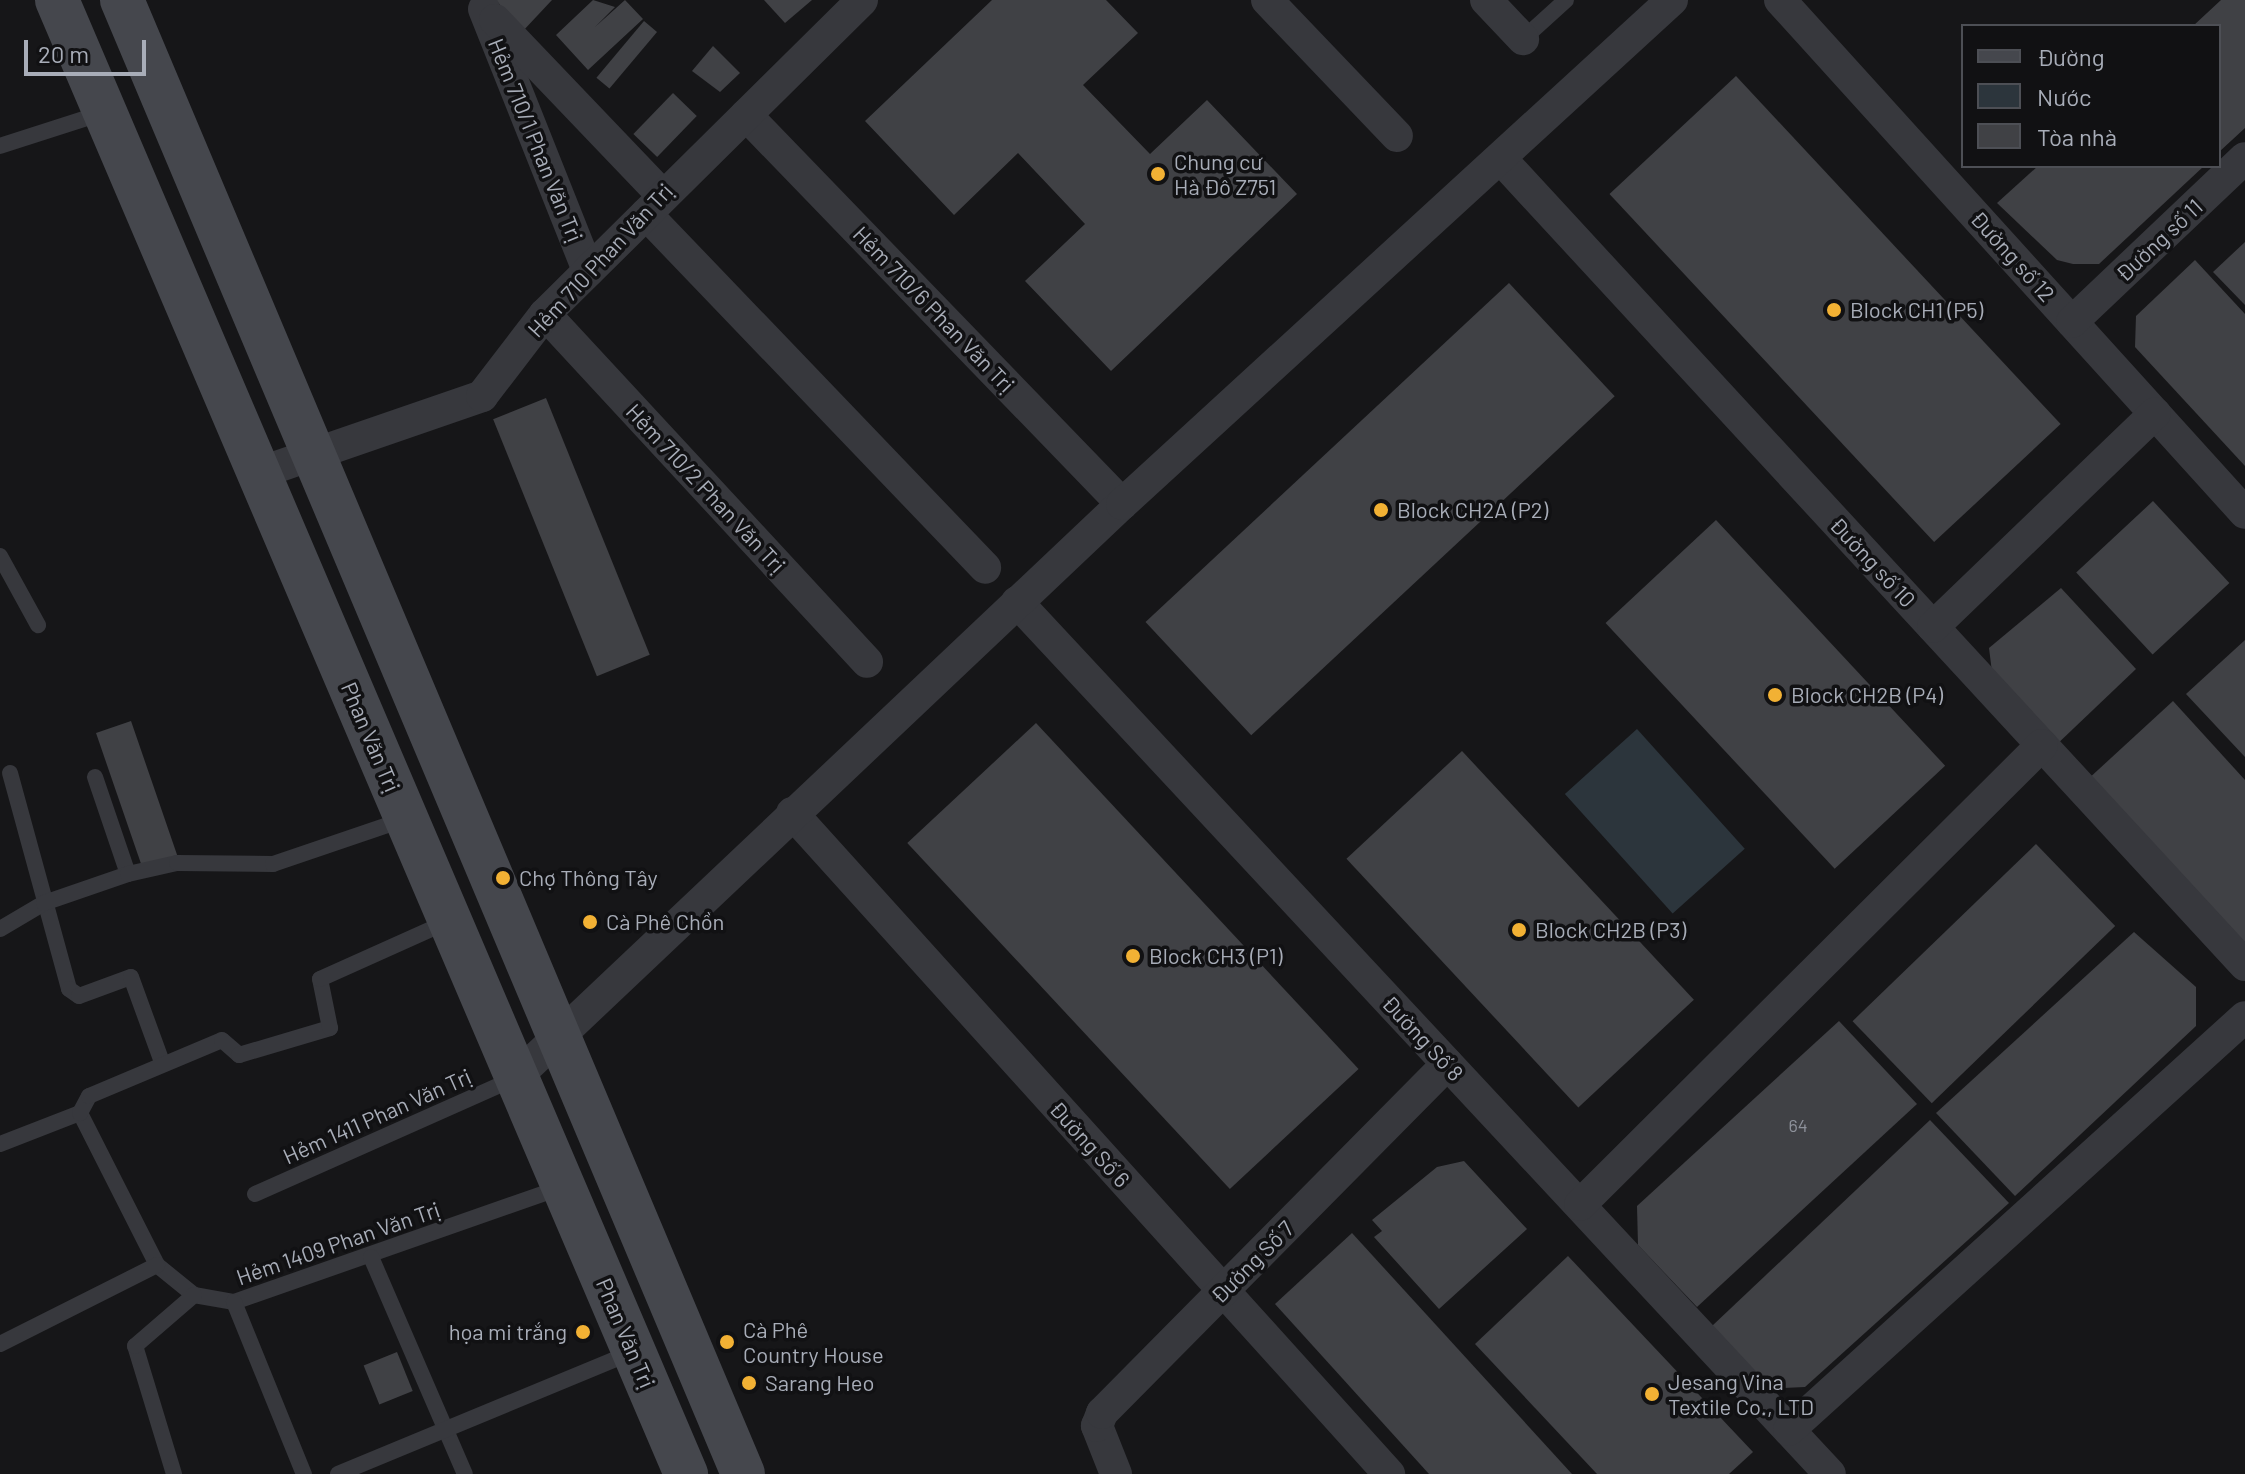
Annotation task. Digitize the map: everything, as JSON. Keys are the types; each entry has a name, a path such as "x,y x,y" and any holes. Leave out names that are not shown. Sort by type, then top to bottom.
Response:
{"main road":[{"name":"Phan Văn Trị","path":"57,0 686,1474"},
{"path":"122,0 743,1474"}],"street":[{"name":"Hẻm 710 Phan Văn Trị","path":"259,473 482,396 545,314 862,0"},
{"path":"1267,0 1397,136"},
{"path":"1486,0 1523,39"},
{"path":"516,1077 561,1042 792,813 1122,504 1672,0"},
{"name":"Đường số 12","path":"1780,0 2245,513"},
{"name":"Hẻm 710/1 Phan Văn Trị","path":"480,5 654,204 985,568"},
{"name":"Hẻm 710/1 Phan Văn Trị","path":"480,5 588,271"},
{"name":"Hẻm 710/6 Phan Văn Trị","path":"746,115 1122,504"},
{"name":"Đường số 11","path":"2072,322 2245,158"},
{"name":"Đường số 10","path":"1501,159 2245,965"},
{"name":"Hẻm 710/2 Phan Văn Trị","path":"545,314 867,662"},
{"path":"1933,627 2155,413"},
{"name":"Đường Số 8","path":"1017,602 1830,1474"},
{"path":"1580,1205 2042,745"},
{"name":"Đường Số 6","path":"792,813 1389,1474"},
{"path":"1789,1430 2245,1017"},
{"name":"Đường Số 7","path":"1116,1474 1097,1426 1102,1413 1447,1064"}],"lane":[{"path":"1523,39 1566,0"},
{"path":"0,146 105,112"},
{"path":"0,556 38,625"},
{"path":"10,773 69,989 79,996 131,977 162,1062"},
{"path":"95,777 128,874"},
{"path":"0,929 44,903 128,874 177,863 273,864 406,819"},
{"path":"0,1144 80,1113 89,1096 162,1062 222,1040 239,1055 330,1028 320,979 450,920"},
{"name":"Hẻm 1411 Phan Văn Trị","path":"255,1194 516,1077"},
{"name":"Hẻm 1409 Phan Văn Trị","path":"80,1113 157,1265 194,1295 234,1302 371,1257 563,1186"},
{"path":"371,1257 465,1474"},
{"path":"0,1344 157,1265"},
{"path":"174,1474 135,1346 194,1295"},
{"path":"234,1302 304,1474"},
{"path":"338,1474 634,1352"}],"water":[{"path":"1637,729 1745,849 1673,914 1565,794"}],"building":[{"path":"496,0 552,0 522,32"},
{"path":"593,0 615,7 595,27 625,0 643,19 588,70 556,35"},
{"path":"764,0 812,0 785,23"},
{"name":"Chung cư Hà Đô Z751","path":"992,0 1106,0 1138,33 1083,85 1150,154 1207,100 1297,194 1111,371 1025,281 1085,224 1018,153 954,215 865,121"},
{"path":"2221,0 2245,0 2245,128 2221,150 2221,24 2195,24"},
{"path":"644,21 657,32 609,89 596,78"},
{"path":"713,46 740,73 720,92 692,71"},
{"name":"Block CH1 (P5)","path":"1736,76 2061,424 1934,542 1609,194"},
{"path":"673,93 697,116 657,157 633,134"},
{"path":"2036,168 2202,168 2099,264 2073,264 2057,260 1997,203"},
{"path":"2245,242 2245,305 2213,272"},
{"path":"2195,260 2245,314 2245,466 2135,347 2136,316"},
{"name":"Block CH2A (P2)","path":"1509,283 1615,396 1251,735 1146,622"},
{"path":"546,398 650,655 597,676 493,419"},
{"path":"2153,501 2229,583 2153,655 2076,573"},
{"name":"Block CH2B (P4)","path":"1716,520 1945,766 1835,869 1606,623"},
{"path":"2061,588 2136,669 2053,748 1993,680 1989,648"},
{"path":"2245,640 2245,757 2186,694"},
{"path":"2173,701 2245,780 2245,955 2086,781"},
{"path":"131,721 178,856 143,868 96,733"},
{"name":"Block CH3 (P1)","path":"1036,723 1359,1069 1230,1189 907,843"},
{"name":"Block CH2B (P3)","path":"1462,751 1694,1000 1578,1107 1346,859"},
{"path":"2036,844 2115,926 1932,1103 1853,1021"},
{"path":"2134,932 2196,987 2196,1026 2015,1196 1936,1113"},
{"path":"1839,1021 1917,1104 1697,1307 1638,1245 1637,1206"},
{"path":"1930,1120 2009,1203 1805,1387 1764,1389 1712,1326"},
{"path":"1464,1161 1527,1229 1439,1309 1374,1237 1382,1231 1372,1220 1437,1167"},
{"path":"1352,1233 1572,1474 1429,1474 1275,1304"},
{"path":"1568,1256 1753,1452 1729,1474 1597,1474 1475,1344"},
{"path":"397,1352 413,1391 379,1404 364,1365"}],"place":[{"name":"Chung cư Hà Đô Z751","path":"1158,174"},
{"name":"Block CH1 (P5)","path":"1834,310"},
{"name":"Block CH2A (P2)","path":"1381,510"},
{"name":"Block CH2B (P4)","path":"1775,695"},
{"name":"Chợ Thông Tây","path":"503,878"},
{"name":"Cà Phê Chồn","path":"590,922"},
{"name":"Block CH2B (P3)","path":"1519,930"},
{"name":"Block CH3 (P1)","path":"1133,956"},
{"name":"họa mi trắng","path":"583,1332"},
{"name":"Cà Phê Country House","path":"727,1342"},
{"name":"Sarang Heo","path":"749,1383"},
{"name":"Jesang Vina Textile Co., LTD","path":"1652,1394"}]}
